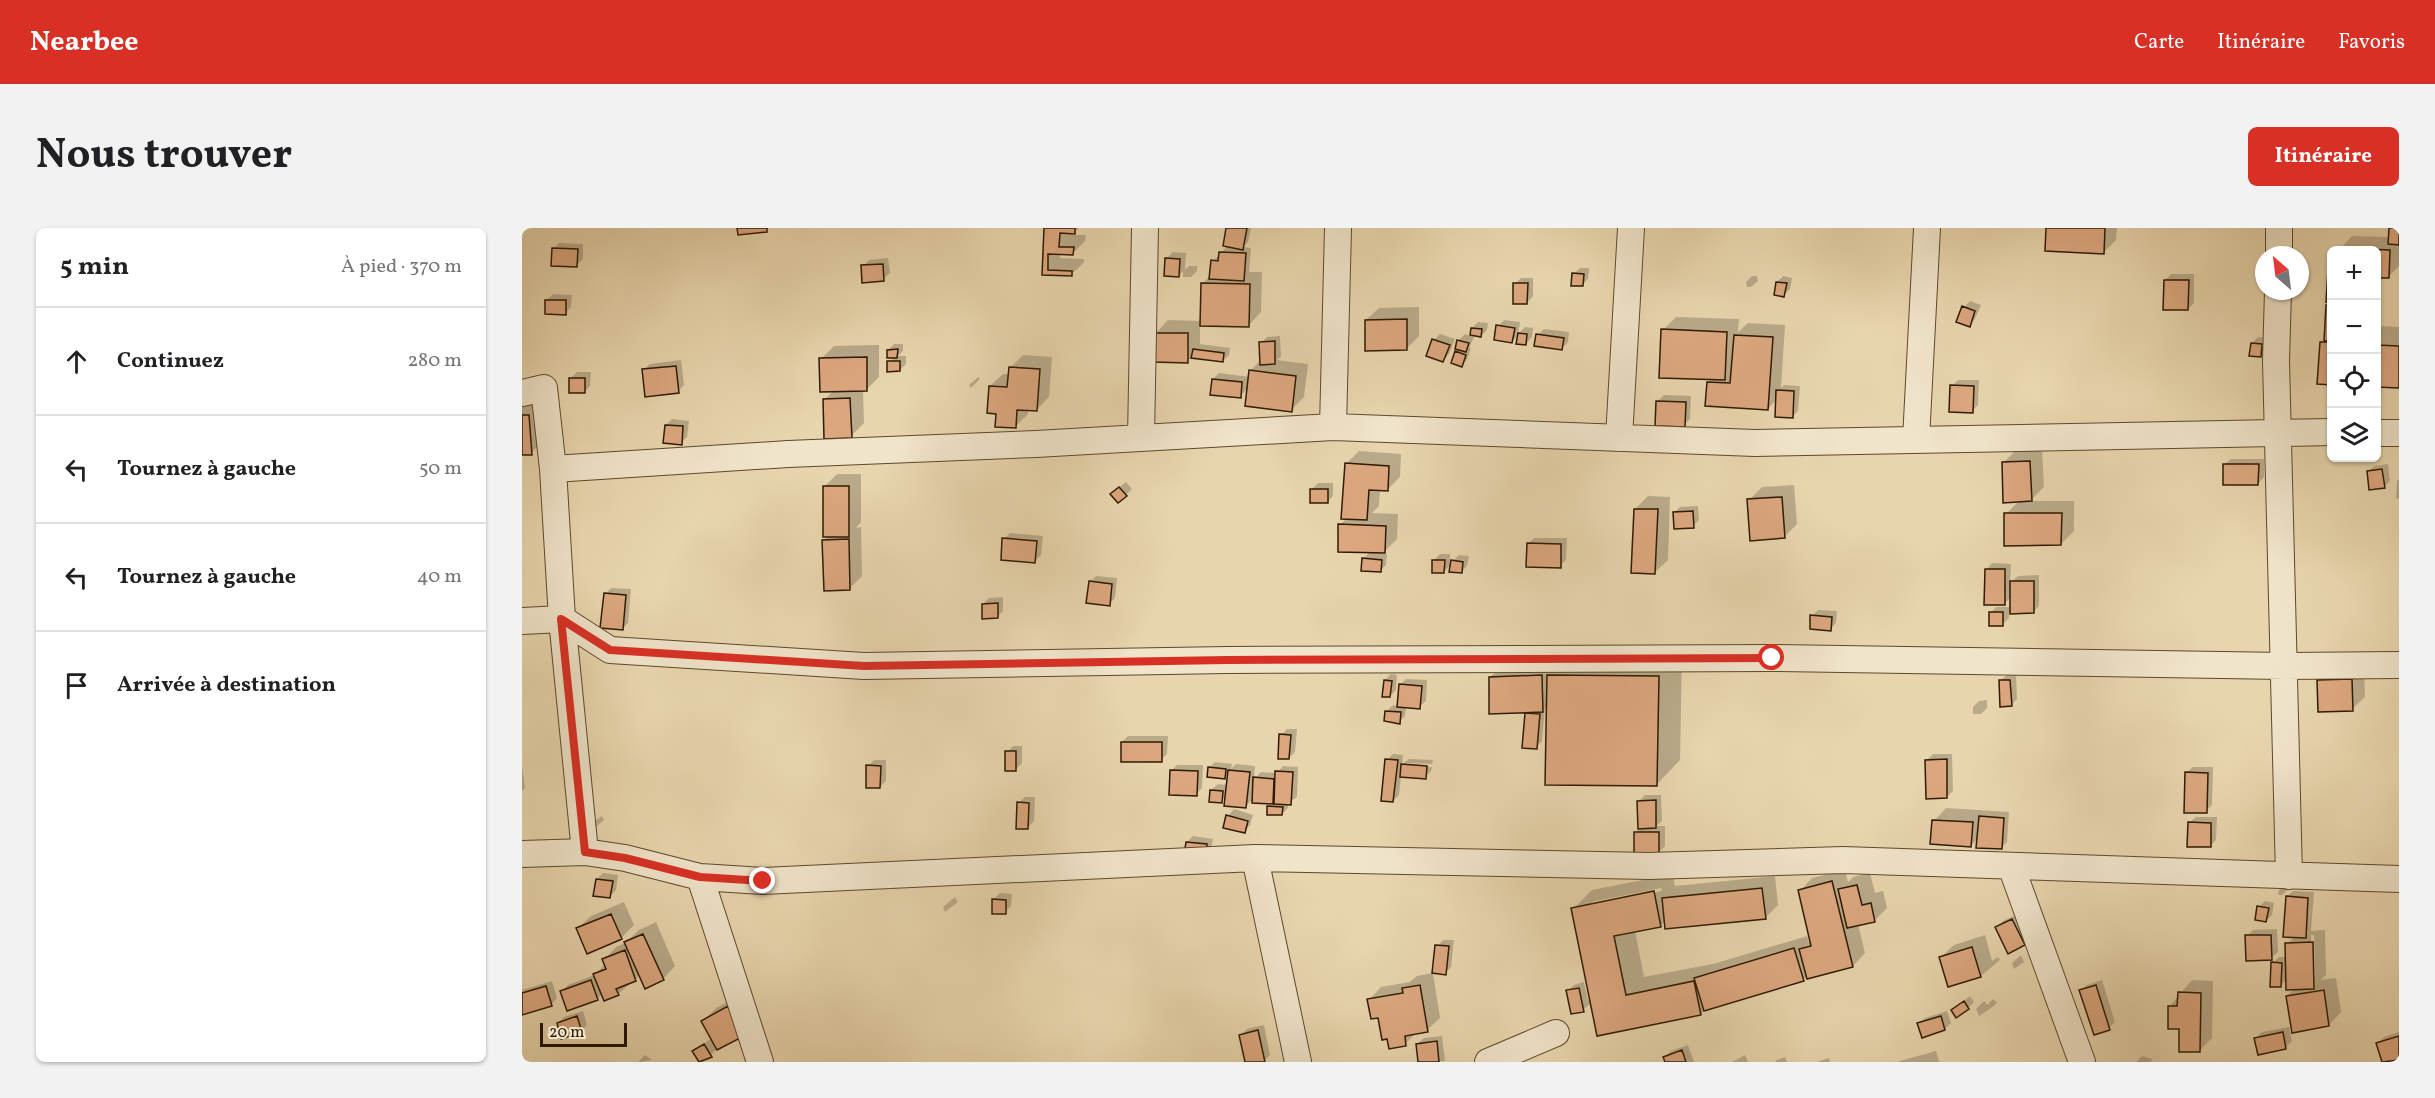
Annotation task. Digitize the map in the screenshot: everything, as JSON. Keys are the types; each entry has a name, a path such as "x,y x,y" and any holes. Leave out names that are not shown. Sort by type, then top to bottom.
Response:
{"street":[{"path":"1142,437 1145,228"},
{"path":"1333,427 1338,228"},
{"path":"1619,438 1631,228"},
{"path":"1916,440 1928,228"},
{"path":"2278,246 2279,228"},
{"path":"2278,300 2276,361 2289,876"},
{"path":"522,393 544,388 553,469 561,619 585,852"},
{"path":"553,469 788,454 1036,444 1333,427 1755,443 2327,432"},
{"path":"2381,433 2399,433"},
{"path":"522,621 561,619 610,650 864,666 1239,659 1772,658 2284,666 2399,665"},
{"path":"522,854 585,852 625,858 700,877 763,881 1255,858 1649,866 1843,860 2399,879"},
{"path":"1255,858 1298,1062"},
{"path":"2011,866 2082,1062"},
{"path":"700,877 760,1062"},
{"path":"1488,1062 1556,1033"}],"building":[{"path":"737,228 767,228 767,232 738,235"},
{"path":"1044,228 1075,228 1075,234 1060,233 1059,247 1074,247 1073,255 1048,254 1048,270 1072,271 1072,276 1042,275"},
{"path":"1226,228 1247,228 1243,250 1223,246"},
{"path":"2046,228 2105,228 2104,254 2045,251"},
{"path":"2389,228 2399,228 2399,245 2388,244"},
{"path":"552,248 578,249 577,267 551,266"},
{"path":"2381,250 2390,250 2389,278 2381,278"},
{"path":"1219,252 1246,253 1244,281 1209,279 1211,260 1218,261"},
{"path":"1165,258 1180,259 1179,277 1164,276"},
{"path":"883,264 884,281 862,283 861,265"},
{"path":"1572,273 1584,274 1583,286 1571,286"},
{"path":"2164,280 2189,280 2188,310 2163,310"},
{"path":"1776,282 1787,283 1784,297 1774,295"},
{"path":"1201,283 1250,284 1249,327 1200,326"},
{"path":"1513,283 1528,283 1527,304 1513,304"},
{"path":"545,300 566,300 566,315 545,314"},
{"path":"2326,305 2327,305 2327,341 2324,341"},
{"path":"1962,306 1975,311 1970,327 1956,322"},
{"path":"1407,319 1407,350 1365,351 1365,320"},
{"path":"1496,325 1515,328 1512,343 1494,340"},
{"path":"1471,328 1482,329 1481,337 1470,335"},
{"path":"1661,329 1727,332 1725,380 1659,378"},
{"path":"1154,333 1188,333 1188,363 1153,362"},
{"path":"1518,333 1527,334 1526,345 1516,344"},
{"path":"1536,334 1564,338 1562,350 1534,346"},
{"path":"1734,335 1773,337 1768,410 1705,406 1707,382 1730,383"},
{"path":"1432,339 1450,345 1443,362 1426,356"},
{"path":"1457,340 1469,343 1466,352 1455,349"},
{"path":"1275,341 1275,364 1260,365 1259,342"},
{"path":"2320,342 2327,342 2327,385 2317,384"},
{"path":"2251,343 2262,344 2261,357 2249,356"},
{"path":"2381,345 2399,346 2399,388 2381,387"},
{"path":"898,349 897,358 887,358 887,350"},
{"path":"1193,349 1224,353 1223,362 1191,358"},
{"path":"1455,351 1466,355 1462,367 1451,363"},
{"path":"867,357 867,391 820,392 819,358"},
{"path":"887,361 900,361 900,371 887,372"},
{"path":"676,366 679,393 645,397 642,369"},
{"path":"1009,367 1040,369 1037,411 1017,410 1016,428 995,427 996,414 987,413 989,386 1007,387"},
{"path":"1249,370 1296,376 1292,412 1245,406"},
{"path":"569,378 585,378 585,393 569,393"},
{"path":"1212,379 1242,382 1241,398 1210,395"},
{"path":"1950,385 1974,386 1973,413 1949,412"},
{"path":"1776,390 1794,391 1793,418 1775,417"},
{"path":"850,398 852,438 824,439 823,399"},
{"path":"1656,401 1686,402 1685,427 1655,426"},
{"path":"522,415 529,415 532,455 522,455"},
{"path":"665,425 683,426 682,445 663,443"},
{"path":"2030,461 2032,501 2003,503 2002,462"},
{"path":"1345,463 1389,466 1388,491 1369,490 1367,520 1341,519"},
{"path":"2223,464 2259,464 2258,485 2223,485"},
{"path":"2382,469 2385,488 2369,490 2367,471"},
{"path":"823,486 849,486 849,537 823,537"},
{"path":"1119,487 1127,496 1118,503 1110,494"},
{"path":"1310,489 1328,489 1328,503 1310,503"},
{"path":"1782,497 1785,538 1750,541 1747,499"},
{"path":"1634,509 1658,509 1655,574 1631,573"},
{"path":"1693,511 1694,528 1674,529 1673,512"},
{"path":"2004,513 2062,513 2061,545 2004,546"},
{"path":"1338,524 1386,526 1385,553 1338,552"},
{"path":"1002,538 1037,541 1035,563 1001,560"},
{"path":"849,539 850,590 824,591 822,540"},
{"path":"1527,543 1561,544 1561,568 1526,567"},
{"path":"1362,558 1382,560 1381,572 1361,571"},
{"path":"1432,560 1445,560 1444,573 1432,573"},
{"path":"1451,560 1463,562 1462,573 1449,572"},
{"path":"1985,569 2005,569 2005,605 1984,605"},
{"path":"1089,581 1112,584 1110,606 1086,603"},
{"path":"2010,581 2034,581 2034,613 2010,614"},
{"path":"604,593 626,595 623,630 600,628"},
{"path":"998,603 998,618 982,619 982,604"},
{"path":"1989,612 2003,612 2003,626 1989,626"},
{"path":"1810,615 1832,617 1831,631 1810,629"},
{"path":"1542,675 1543,712 1489,714 1489,677"},
{"path":"1547,675 1659,676 1657,786 1545,785"},
{"path":"2352,679 2353,711 2318,712 2317,680"},
{"path":"1384,680 1392,681 1390,697 1382,697"},
{"path":"1999,680 2010,680 2012,706 2000,707"},
{"path":"1399,684 1422,686 1420,709 1397,707"},
{"path":"1385,711 1401,712 1400,724 1384,721"},
{"path":"1525,713 1540,714 1537,749 1522,748"},
{"path":"1279,734 1291,735 1289,759 1278,759"},
{"path":"1121,742 1162,742 1162,762 1121,762"},
{"path":"1005,751 1016,751 1016,771 1005,771"},
{"path":"1385,759 1398,760 1393,802 1381,801"},
{"path":"1947,759 1947,798 1926,799 1925,760"},
{"path":"1401,764 1427,766 1426,779 1400,777"},
{"path":"866,765 881,766 880,788 866,788"},
{"path":"1208,767 1226,769 1225,779 1207,777"},
{"path":"1170,770 1198,771 1197,796 1169,795"},
{"path":"1228,770 1250,772 1246,808 1224,806"},
{"path":"1275,771 1293,772 1291,805 1274,804"},
{"path":"2185,772 2208,773 2207,813 2184,813"},
{"path":"1253,777 1274,779 1273,804 1252,803"},
{"path":"1210,790 1223,791 1222,803 1209,802"},
{"path":"1656,800 1656,828 1638,829 1637,801"},
{"path":"1017,802 1029,803 1028,829 1016,829"},
{"path":"1267,806 1283,807 1282,815 1267,815"},
{"path":"1226,815 1248,821 1245,833 1223,828"},
{"path":"1979,816 2004,818 2002,849 1976,848"},
{"path":"1932,820 1973,822 1971,847 1930,844"},
{"path":"2188,822 2211,823 2211,847 2187,847"},
{"path":"1634,832 1659,832 1659,853 1634,853"},
{"path":"1186,842 1207,844 1206,857 1184,855"},
{"path":"596,879 613,881 610,898 593,896"},
{"path":"1832,881 1853,967 1807,979 1799,949 1811,946 1798,890"},
{"path":"1857,885 1862,905 1871,903 1875,922 1847,928 1838,889"},
{"path":"1762,888 1766,919 1665,929 1662,898"},
{"path":"1654,891 1661,927 1614,936 1626,995 1694,981 1701,1015 1597,1036 1571,908"},
{"path":"2286,896 2308,898 2306,938 2283,937"},
{"path":"992,899 1006,900 1006,914 992,914"},
{"path":"2257,906 2269,908 2266,922 2255,920"},
{"path":"611,914 622,939 587,954 576,928"},
{"path":"2012,919 2025,945 2008,954 1995,927"},
{"path":"643,934 664,980 645,989 624,942"},
{"path":"2245,935 2271,935 2272,960 2246,961"},
{"path":"2313,942 2314,989 2286,990 2285,943"},
{"path":"1435,945 1449,946 1446,975 1432,973"},
{"path":"1972,947 1981,977 1948,987 1939,957"},
{"path":"1794,948 1804,981 1704,1011 1694,978"},
{"path":"625,950 636,981 616,989 619,995 604,1001 593,974 606,969 602,959"},
{"path":"2271,962 2282,963 2281,987 2270,987"},
{"path":"591,980 598,1000 567,1011 560,991"},
{"path":"1420,985 1428,1032 1405,1036 1406,1046 1389,1049 1387,1039 1382,1040 1378,1018 1371,1019 1367,999 1403,993 1402,988"},
{"path":"2096,985 2110,1030 2094,1035 2079,990"},
{"path":"546,986 552,1006 522,1015 522,993"},
{"path":"1579,988 1584,1012 1571,1014 1566,990"},
{"path":"2324,990 2329,1026 2292,1033 2286,996"},
{"path":"2178,992 2201,993 2200,1052 2179,1052 2179,1029 2168,1029 2168,1006 2177,1006"},
{"path":"1964,1001 1969,1009 1956,1018 1951,1010"},
{"path":"728,1006 744,1036 717,1050 701,1021"},
{"path":"577,1016 582,1032 561,1039 557,1023"},
{"path":"1941,1016 1945,1030 1922,1038 1917,1023"},
{"path":"1258,1030 1265,1062 1245,1062 1239,1035"},
{"path":"2283,1032 2286,1049 2258,1055 2254,1038"},
{"path":"2399,1036 2399,1060 2382,1062 2376,1043"},
{"path":"1437,1041 1439,1062 1418,1062 1416,1044"},
{"path":"704,1044 712,1057 699,1062 692,1051"},
{"path":"1682,1050 1686,1062 1665,1062 1663,1057"}],"route":[{"path":"763,881 700,877 625,858 585,852 561,619 610,650 864,666 1227,660 1772,658"}]}
